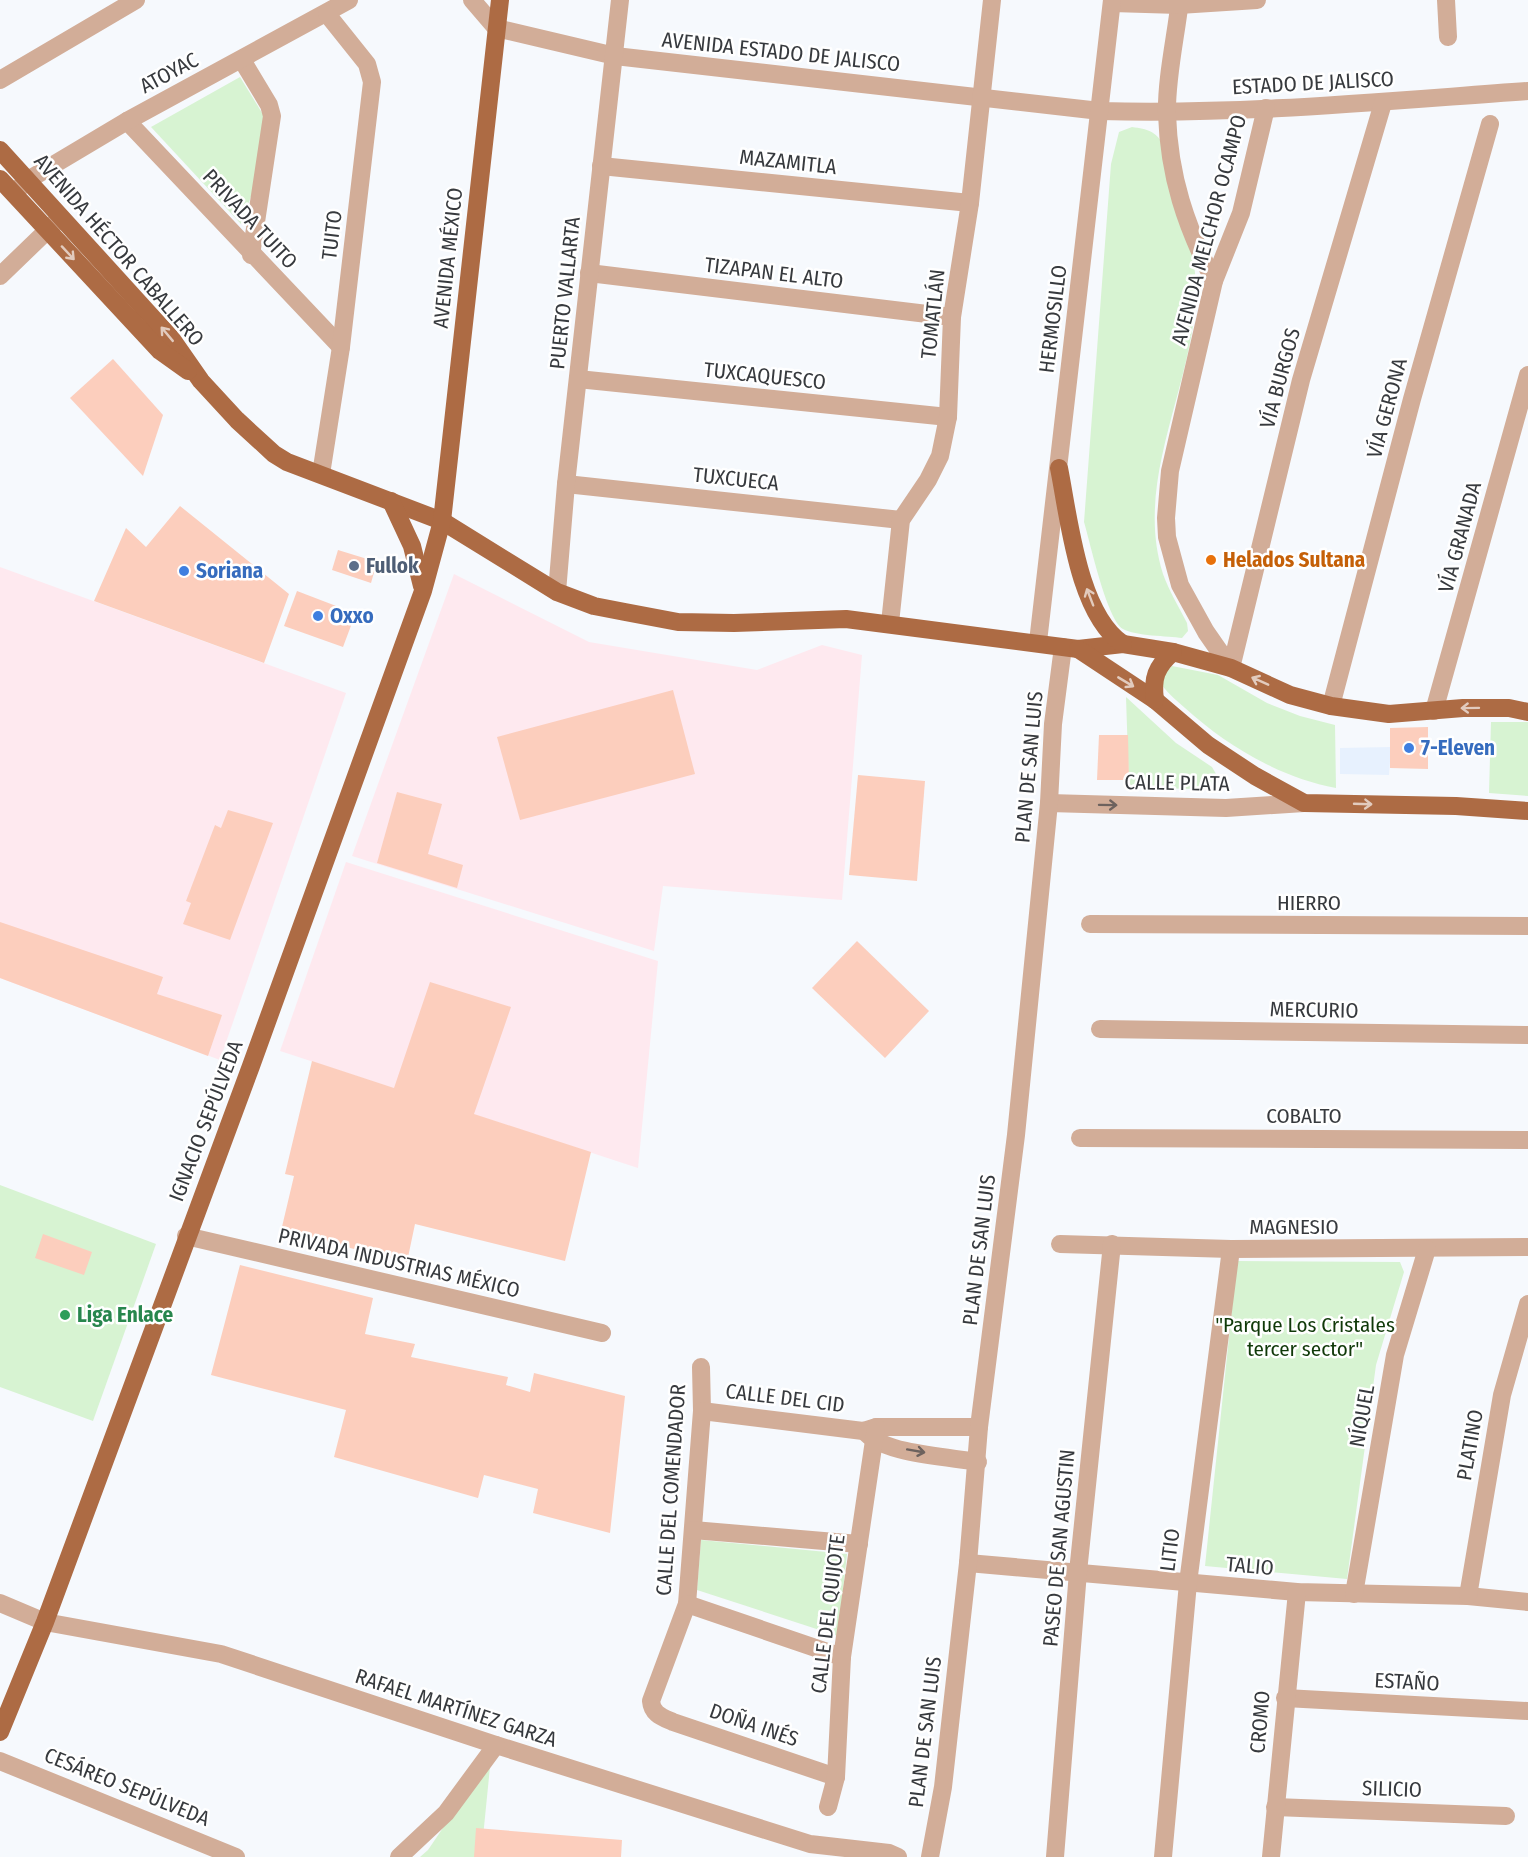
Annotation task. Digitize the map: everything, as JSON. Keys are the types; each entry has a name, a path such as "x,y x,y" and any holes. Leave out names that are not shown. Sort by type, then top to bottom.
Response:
{"main road":[{"name":"AVENIDA MÉXICO","path":"442,521 500,0"},
{"name":"AVENIDA HÉCTOR CABALLERO","path":"0,150 64,217 171,338 201,381 237,420 274,454 442,521 557,592 594,606 678,622 734,623 846,619 1071,648"},
{"name":"AVENIDA HÉCTOR CABALLERO","path":"0,179 160,351 201,381"},
{"path":"1059,468 1088,593 1102,623 1123,644"},
{"path":"391,501 412,546 423,591"},
{"name":"IGNACIO SEPÚLVEDA","path":"0,1732 45,1622 271,1011 423,591 442,521"},
{"path":"1071,648 1123,644 1173,652 1231,668 1290,695 1331,706 1389,714 1498,708 1528,712"},
{"path":"1071,648 1155,700 1208,745 1255,776 1304,803 1456,806 1528,811"},
{"path":"1155,700 1153,682 1157,669 1173,652"}],"street":[{"path":"0,80 136,0"},
{"name":"ATOYAC","path":"13,193 28,180 127,121 350,0"},
{"path":"472,0 496,28"},
{"name":"PUERTO VALLARTA","path":"557,592 566,484 620,0"},
{"name":"TOMATLÁN","path":"890,623 901,520 928,480 940,456 948,417 952,317 970,203 992,0"},
{"path":"1112,1 1257,0"},
{"path":"1446,0 1448,38"},
{"name":"HERMOSILLO","path":"1038,642 1112,1"},
{"path":"1180,2 1167,113 1178,197 1193,240 1214,281"},
{"name":"TUITO","path":"321,474 341,347 372,82 367,64 327,14"},
{"name":"AVENIDA ESTADO DE JALISCO","path":"496,28 615,56 1100,111"},
{"path":"242,60 269,105 272,125 251,255"},
{"name":"ESTADO DE JALISCO","path":"1100,111 1167,113 1383,103 1528,91"},
{"name":"VÍA BURGOS","path":"1231,668 1301,380 1383,103"},
{"name":"AVENIDA MELCHOR OCAMPO","path":"1231,668 1200,624 1180,585 1167,537 1166,518 1170,471 1214,281 1243,205 1266,108"},
{"name":"PRIVADA TUITO","path":"127,121 251,255 341,347"},
{"name":"VÍA GERONA","path":"1331,706 1412,399 1490,124"},
{"name":"MAZAMITLA","path":"602,165 970,203"},
{"path":"0,276 46,229 64,217"},
{"name":"TIZAPAN EL ALTO","path":"589,273 952,317"},
{"name":"VÍA GRANADA","path":"1434,711 1528,375"},
{"name":"TUXCAQUESCO","path":"578,379 948,417"},
{"name":"TUXCUECA","path":"566,484 901,520"},
{"name":"PLAN DE SAN LUIS","path":"930,1857 943,1788 968,1563 978,1462 979,1427 1016,1135 1049,803 1053,724 1071,648"},
{"name":"CALLE PLATA","path":"1049,803 1226,808 1304,803"},
{"name":"HIERRO","path":"1090,924 1528,926"},
{"name":"MERCURIO","path":"1100,1029 1528,1035"},
{"name":"COBALTO","path":"1080,1138 1528,1140"},
{"name":"PRIVADA INDUSTRIAS MÉXICO","path":"186,1236 602,1333"},
{"name":"MAGNESIO","path":"1060,1244 1231,1249 1528,1247"},
{"name":"PASEO DE SAN AGUSTIN","path":"1055,1857 1078,1572 1112,1244"},
{"name":"LITIO","path":"1164,1857 1188,1583 1231,1249"},
{"name":"NÍQUEL","path":"1354,1594 1395,1355 1427,1249"},
{"name":"PLATINO","path":"1468,1596 1502,1395 1528,1304"},
{"name":"CALLE DEL COMENDADOR","path":"658,1715 652,1708 651,1701 687,1604 702,1411 701,1367"},
{"name":"CALLE DEL CID","path":"702,1411 871,1433 978,1462"},
{"name":"CALLE DEL CID","path":"871,1433 979,1427"},
{"name":"CALLE DEL QUIJOTE","path":"828,1807 836,1777 842,1657 859,1544 871,1433"},
{"path":"693,1530 859,1544"},
{"name":"TALIO","path":"968,1563 1297,1592 1468,1596 1528,1602"},
{"name":"CROMO","path":"1271,1857 1297,1592"},
{"name":"RAFAEL MARTÍNEZ GARZA","path":"0,1603 45,1622 221,1654 496,1745 810,1844 888,1853 898,1857"},
{"path":"687,1604 842,1657"},
{"name":"ESTAÑO","path":"1285,1698 1527,1711"},
{"name":"DOÑA INÉS","path":"658,1715 836,1777"},
{"path":"399,1857 446,1813 496,1745"},
{"name":"CESÁREO SEPÚLVEDA","path":"0,1761 236,1857"},
{"name":"SILICIO","path":"1275,1807 1506,1816"}],"shaded area":[{"path":"0,567 346,693 220,1060 0,978"},
{"path":"454,574 589,642 757,670 822,645 862,655 842,900 663,886 654,951 352,856"},
{"path":"1391,747 1389,775 1340,774 1340,748"},
{"path":"346,862 658,961 638,1168 280,1051"}],"green space":[{"path":"240,77 264,116 253,191 241,224 151,127"},
{"path":"1132,127 1151,132 1164,145 1189,239 1195,276 1193,327 1160,468 1155,503 1156,538 1163,574 1187,623 1188,631 1182,638 1135,633 1123,629 1117,623 1105,596 1084,522 1111,164 1119,132"},
{"path":"1172,666 1218,675 1267,703 1300,716 1335,725 1336,788 1274,768 1218,735 1174,698 1159,681"},
{"path":"1126,697 1176,743 1212,767 1216,774 1213,785 1206,789 1129,788"},
{"path":"1491,722 1528,722 1528,796 1489,793"},
{"name":"Liga Enlace","path":"0,1185 156,1244 93,1421 0,1387"},
{"name":"\"Parque Los Cristales tercer sector\"","path":"1237,1261 1400,1262 1404,1272 1376,1365 1347,1579 1205,1566"},
{"path":"701,1540 847,1554 838,1636 697,1590"},
{"path":"491,1757 481,1857 420,1857 428,1850"}],"building":[{"path":"113,359 163,415 143,476 70,398"},
{"name":"Soriana","path":"180,506 289,594 264,663 94,601 126,528 146,547"},
{"name":"Fullok","path":"338,550 377,562 371,583 332,570"},
{"name":"Oxxo","path":"297,591 344,609 352,623 343,647 284,626"},
{"path":"673,690 695,774 520,820 497,737"},
{"name":"7-Eleven","path":"1428,727 1428,769 1390,768 1390,728"},
{"path":"1099,735 1128,735 1129,780 1097,780"},
{"path":"858,775 925,781 917,881 849,875"},
{"path":"397,792 442,804 428,854 463,865 457,888 377,863"},
{"path":"228,810 273,823 230,940 183,924 191,903 186,901 215,825 221,828"},
{"path":"0,922 163,977 157,994 222,1015 208,1056 0,978"},
{"path":"857,941 929,1011 885,1058 812,988"},
{"path":"430,982 511,1007 474,1114 591,1152 565,1261 415,1224 407,1262 281,1231 294,1176 285,1174 312,1061 394,1088"},
{"path":"43,1234 92,1252 84,1275 35,1258"},
{"path":"240,1265 373,1298 365,1334 415,1344 411,1357 508,1377 506,1385 530,1392 534,1373 625,1396 610,1533 533,1513 538,1489 484,1475 478,1498 334,1457 346,1410 211,1375"},
{"path":"476,1828 622,1840 621,1857 474,1857"}],"place":[{"name":"Helados Sultana","path":"1211,560"},
{"name":"Fullok","path":"354,566"},
{"name":"Soriana","path":"184,571"},
{"name":"Oxxo","path":"318,616"},
{"name":"7-Eleven","path":"1409,748"},
{"name":"Liga Enlace","path":"65,1315"}]}
